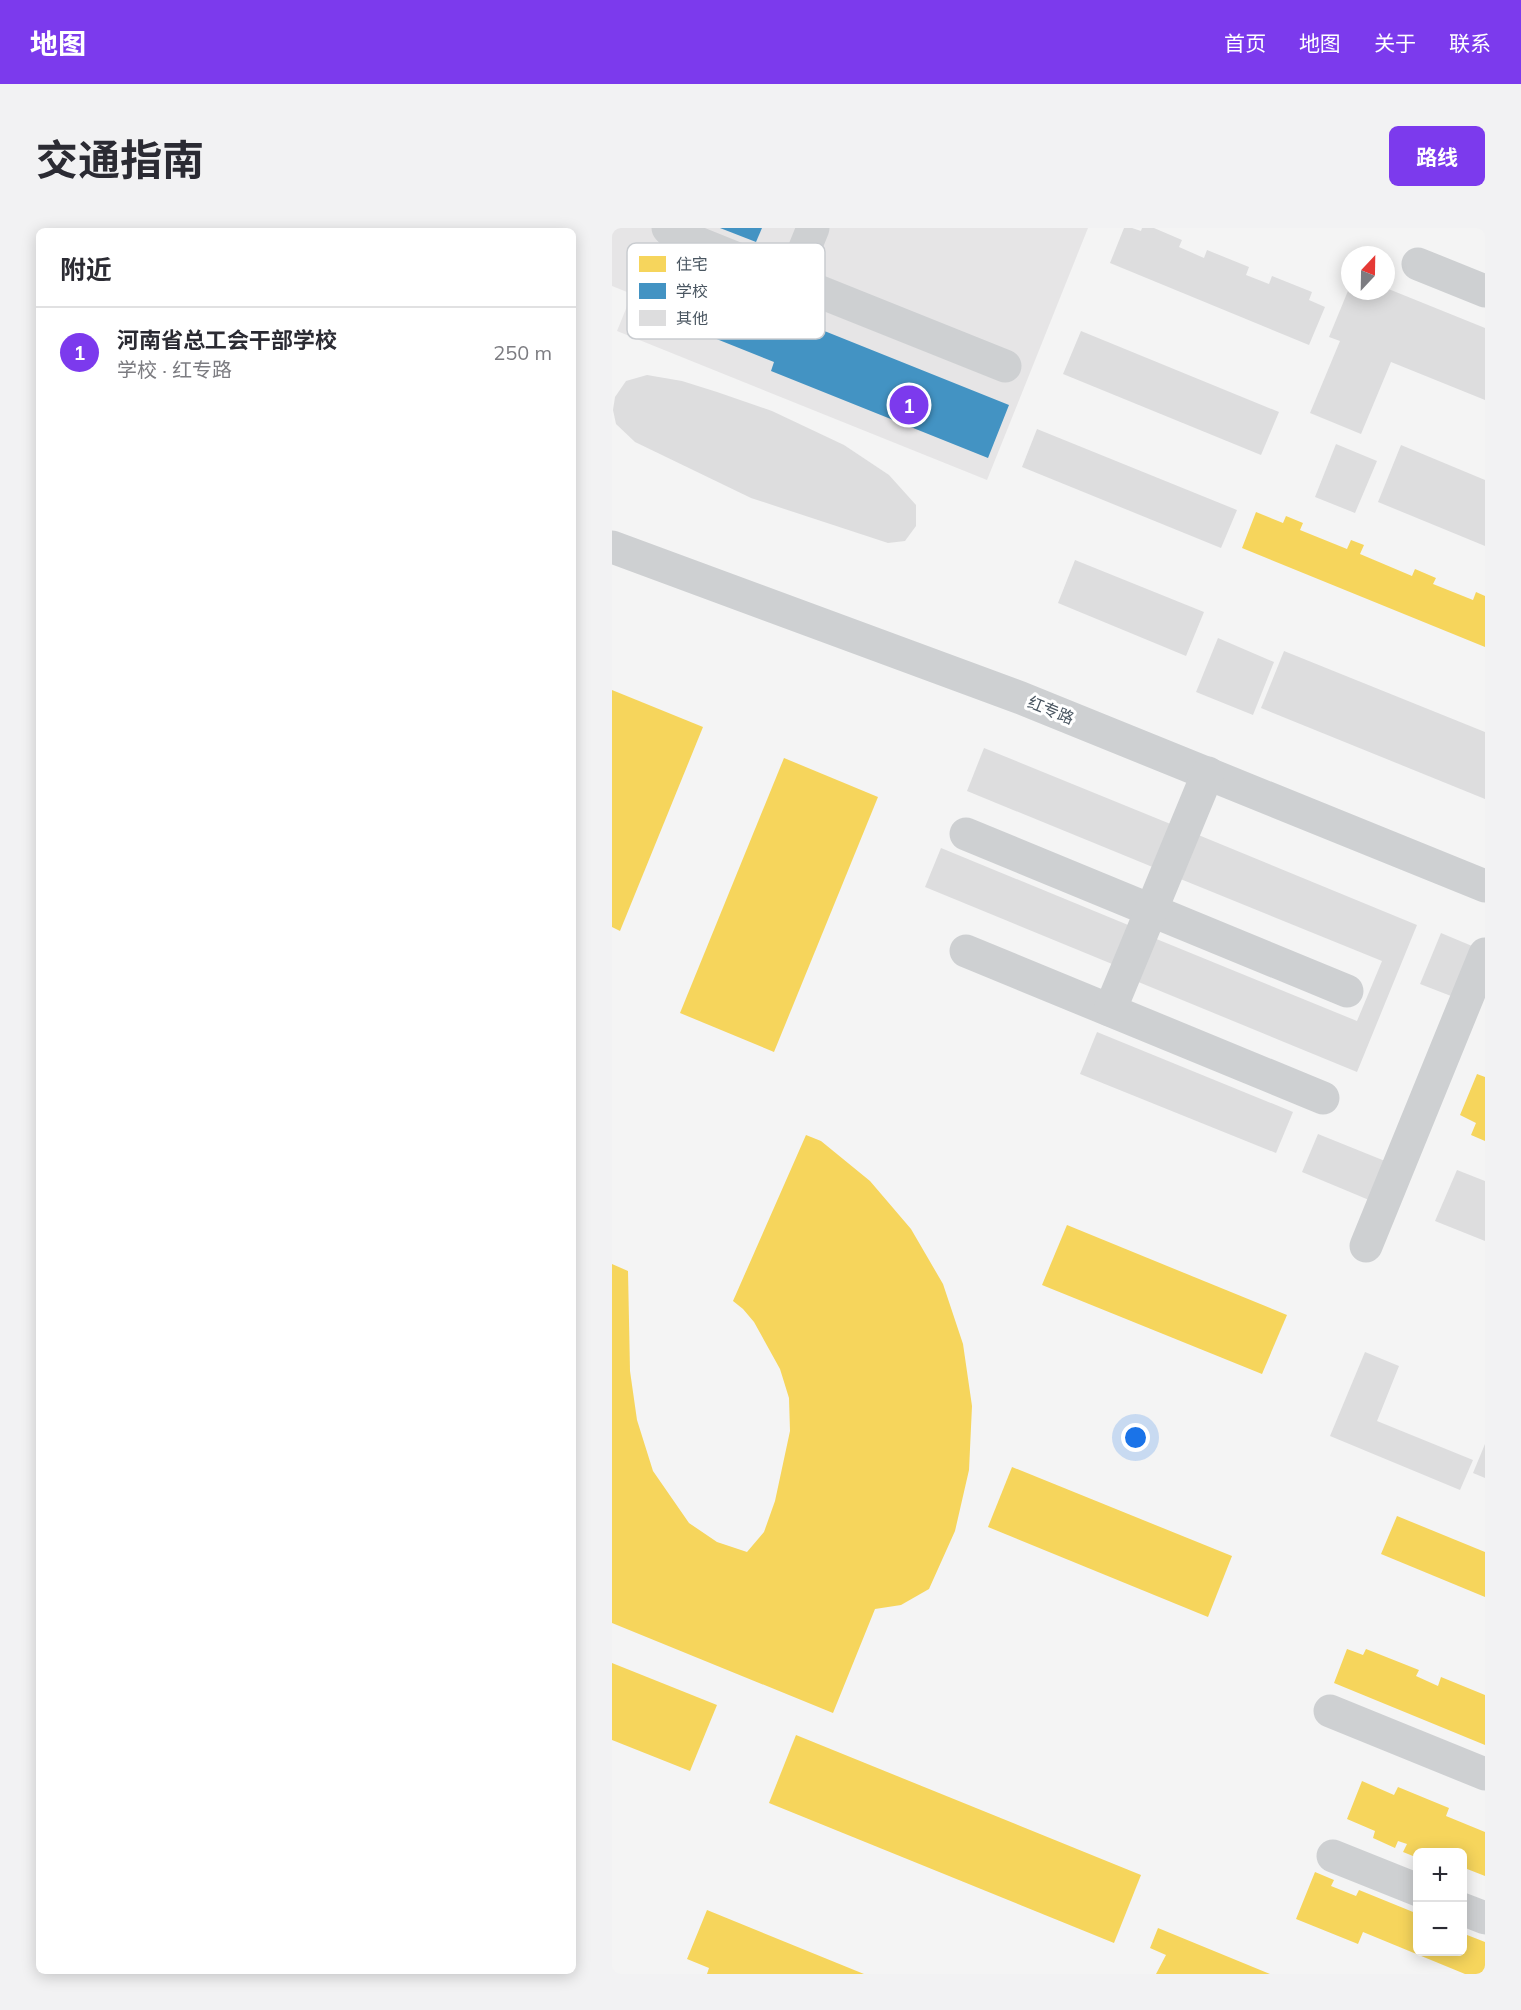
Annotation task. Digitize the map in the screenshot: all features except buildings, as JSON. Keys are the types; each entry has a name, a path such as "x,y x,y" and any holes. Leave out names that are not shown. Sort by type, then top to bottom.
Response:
{"street":[{"path":"668,228 673,233 698,243"},
{"path":"807,243 813,228"},
{"path":"1418,264 1485,291"},
{"path":"825,293 1005,366"},
{"name":"红专路","path":"612,547 1021,698 1485,886"},
{"path":"1110,1010 1208,773"},
{"path":"966,834 1347,991"},
{"path":"966,951 1323,1098"},
{"path":"1365,1246 1485,954"},
{"path":"1330,1711 1485,1774"},
{"path":"1333,1856 1413,1888"},
{"path":"1467,1911 1485,1918"}],"shaded area":[{"path":"612,228 1088,228 987,480 637,339 825,339 825,243 627,243 627,292 612,286"},
{"path":"627,306 627,335 617,331"}],"place":[{"name":"河南省总工会干部学校","path":"909,405"}]}
